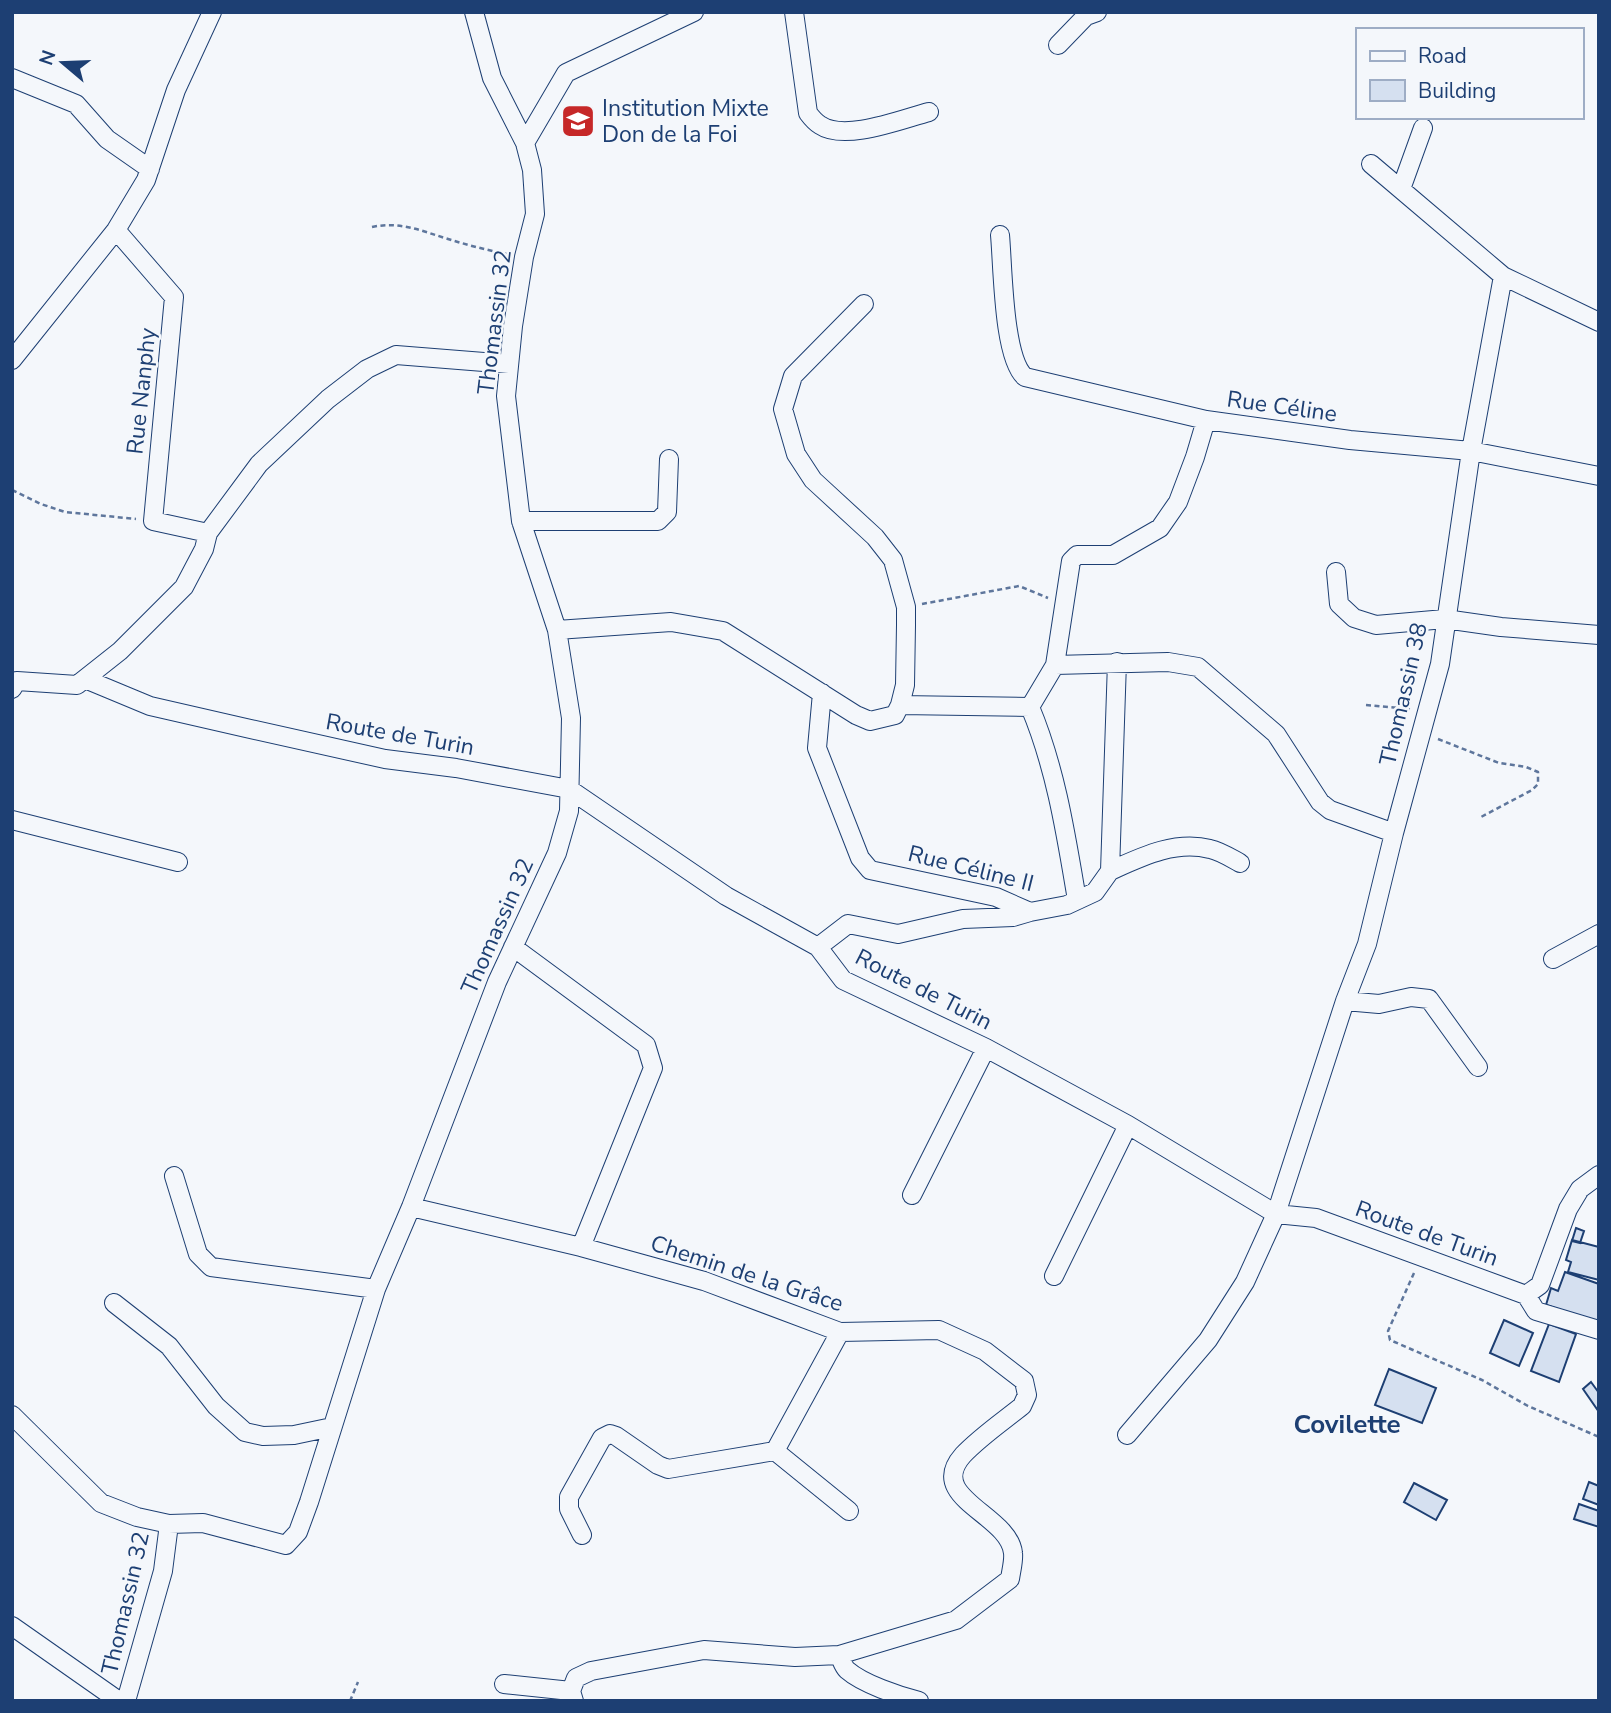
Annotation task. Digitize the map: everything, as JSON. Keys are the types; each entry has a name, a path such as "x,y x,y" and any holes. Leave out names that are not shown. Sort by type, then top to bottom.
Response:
{"street":[{"path":"12,360 116,230 146,180 176,90 212,12"},
{"name":"Thomassin 32","path":"126,1701 163,1571 169,1524 203,1523 286,1545 298,1532 328,1446 376,1289 411,1207 488,1006 556,853 569,811 571,718 557,630 521,521 506,396 524,257 535,214 533,170 525,143 492,78 474,12"},
{"path":"525,143 566,73 694,12"},
{"path":"794,12 808,113 820,125 851,132 929,112"},
{"path":"1058,45 1086,16 1097,12"},
{"path":"12,78 76,104 107,139 149,169"},
{"path":"1401,189 1423,128"},
{"path":"1371,163 1503,276 1599,322"},
{"name":"Rue Nanphy","path":"116,230 174,297 153,521"},
{"path":"1000,235 1010,350 1018,371 1025,377 1038,381 1206,420"},
{"name":"Thomassin 38","path":"1127,1435 1208,1340 1245,1282 1276,1214 1345,1001 1367,944 1440,664 1471,451 1503,276"},
{"path":"557,630 671,622 723,631 870,721 895,715 905,685 905,607 893,560 875,537 813,480 796,454 783,409 793,376 864,304"},
{"path":"14,683 77,685 120,650 184,587 204,549 208,533 259,464 328,399 367,369 396,355 509,364"},
{"name":"Rue Céline","path":"1030,707 1055,665 1070,561 1077,555 1113,555 1160,528 1178,502 1206,420 1350,440 1471,451 1599,476"},
{"path":"521,521 658,521 667,512 669,459"},
{"path":"153,521 208,533"},
{"path":"1336,572 1339,604 1354,618 1376,625 1445,619 1501,627 1599,635"},
{"path":"1110,872 1117,662"},
{"path":"1055,665 1168,662 1198,667 1276,734 1320,802 1330,810 1394,833"},
{"name":"Route de Turin","path":"85,679 150,706 246,729 386,759 456,768 569,789 726,896 818,947 843,980 986,1048 1128,1125 1276,1214 1316,1218 1526,1295 1536,1311 1599,1330"},
{"name":"Rue Céline II","path":"822,693 817,748 860,858 870,870 996,897 1030,912 1067,905 1095,892 1110,872 1146,854 1194,846 1212,849 1240,863"},
{"path":"900,705 1030,707 1045,742 1066,835 1077,900"},
{"path":"12,820 178,862"},
{"path":"818,947 848,924 898,934 963,919 1013,917 1030,912"},
{"path":"1553,959 1599,934"},
{"path":"513,947 646,1045 651,1059 653,1068 581,1247"},
{"path":"1345,1001 1379,1004 1411,997 1429,999 1478,1067"},
{"path":"912,1195 986,1048"},
{"path":"1054,1276 1128,1125"},
{"path":"174,1175 198,1254 211,1267 376,1289"},
{"path":"1526,1295 1540,1285 1568,1209 1580,1189 1599,1175"},
{"name":"Chemin de la Grâce","path":"411,1207 581,1247 704,1281 840,1332 939,1330 985,1351 1024,1381 1027,1395 1022,1406 961,1457 953,1474 957,1492 1001,1529 1014,1551 1010,1579 956,1620 839,1656"},
{"path":"114,1303 169,1346 216,1406 245,1432 263,1436 294,1435 332,1427"},
{"path":"775,1451 840,1332"},
{"path":"12,1415 101,1503 137,1517 169,1524"},
{"path":"582,1535 569,1509 569,1497 602,1438 610,1434 668,1469 775,1451 849,1511"},
{"path":"12,1626 119,1701"},
{"path":"504,1684 572,1696 576,1678 591,1671 704,1650 795,1657 839,1656 845,1668 855,1676 901,1697 919,1701"}],"path":[{"path":"372,227 410,226 492,251 524,257"},
{"path":"12,490 65,512 153,521"},
{"path":"905,607 1019,586 1064,607"},
{"path":"1366,705 1427,711"},
{"path":"1422,733 1499,763 1526,767 1538,772 1538,784 1532,790 1481,817"},
{"path":"1422,1257 1388,1331 1390,1340 1482,1380 1528,1406 1599,1437"},
{"path":"350,1701 358,1682"}],"building":[{"path":"1576,1228 1584,1231 1580,1243 1572,1241"},
{"path":"1572,1240 1599,1247 1599,1280 1568,1272 1571,1262 1566,1260"},
{"path":"1565,1272 1599,1284 1598,1323 1546,1305 1551,1288 1558,1291"},
{"path":"1504,1320 1533,1333 1519,1366 1490,1353"},
{"path":"1549,1324 1576,1334 1559,1382 1531,1371"},
{"path":"1389,1369 1436,1388 1422,1423 1375,1405"},
{"path":"1591,1382 1599,1393 1599,1412 1583,1389"},
{"path":"1589,1482 1599,1486 1599,1505 1583,1499"},
{"path":"1414,1483 1447,1500 1436,1520 1404,1502"},
{"path":"1579,1504 1599,1511 1599,1527 1574,1519"}],"place":[{"name":"Institution Mixte Don de la Foi","path":"578,121"}],"district":[{"name":"Covilette","path":"1347,1424"}]}
